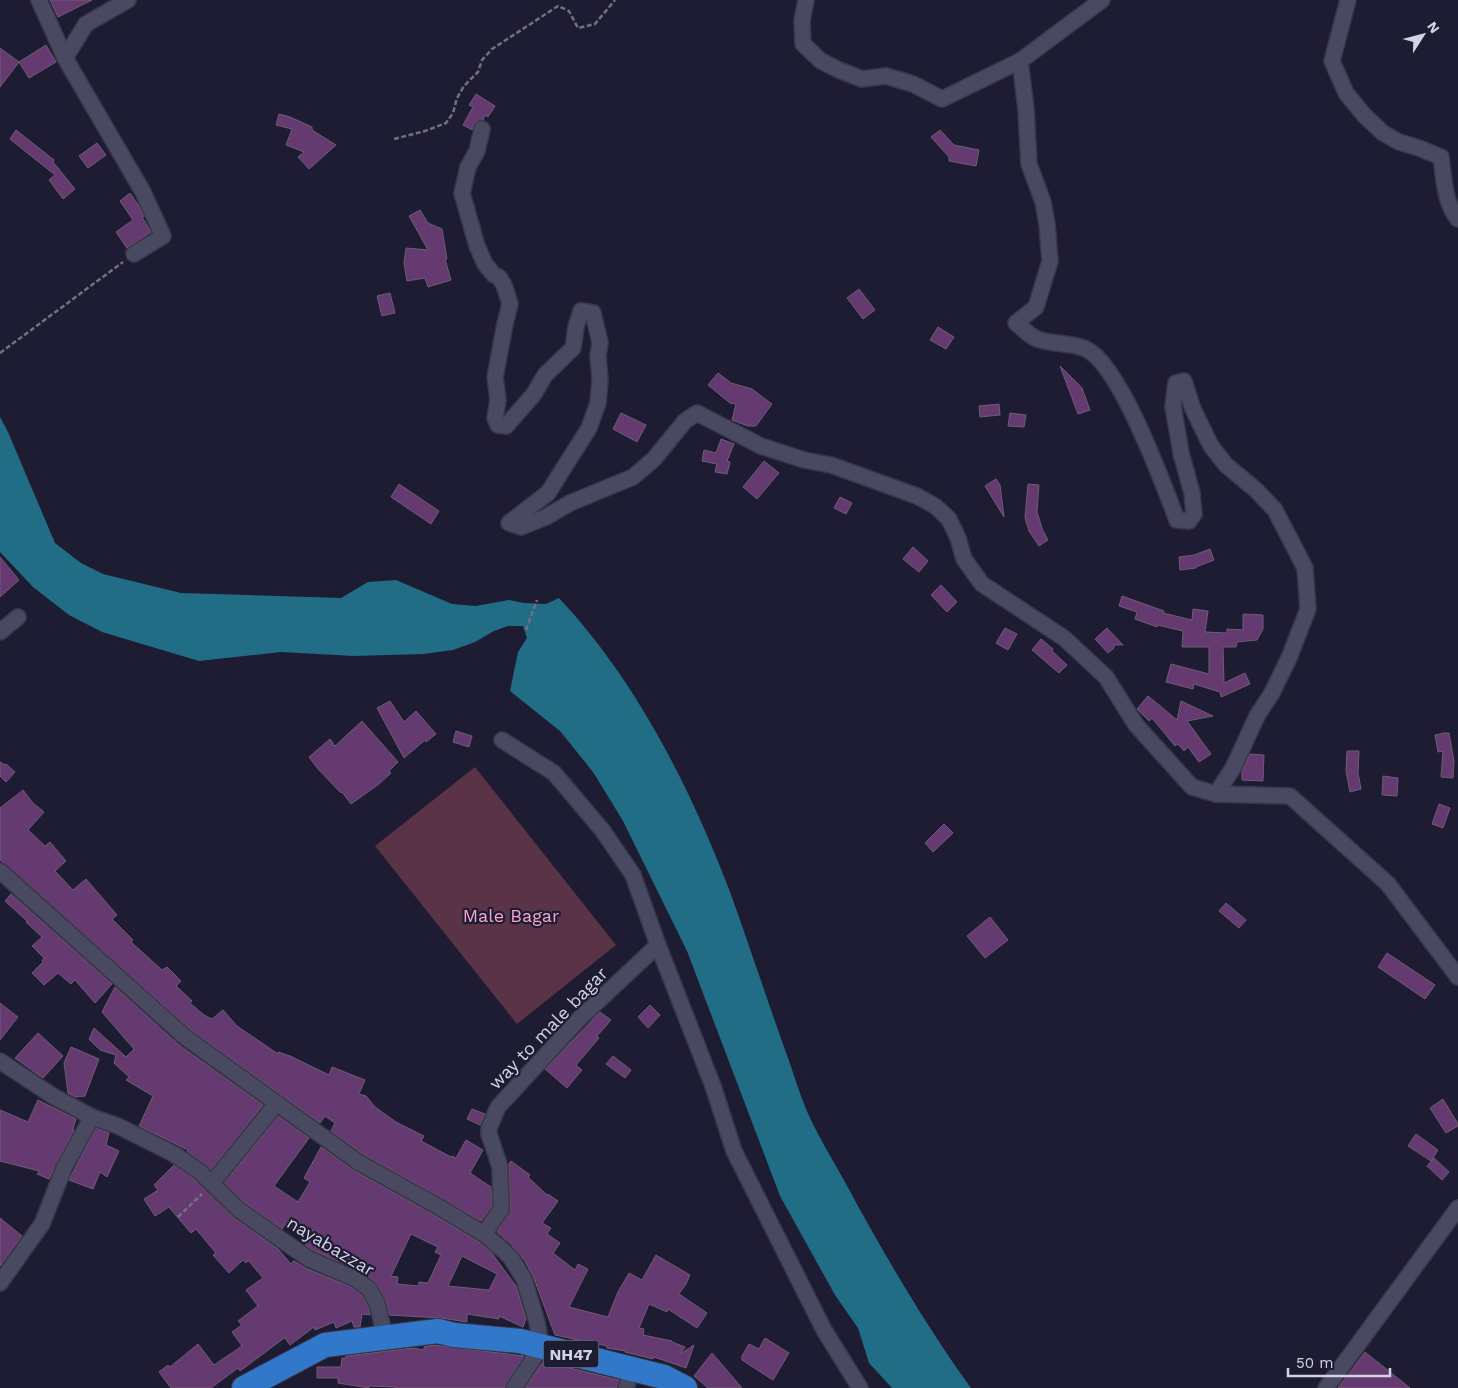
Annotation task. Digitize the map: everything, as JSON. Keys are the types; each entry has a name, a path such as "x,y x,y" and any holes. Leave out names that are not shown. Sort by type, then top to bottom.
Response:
{"highway":[{"name":"NH47","path":"244,1388 325,1345 438,1331 454,1335 520,1341 541,1346 629,1378 664,1377 685,1388"}],"street":[{"path":"39,0 65,58 143,192 162,236 134,254"},
{"path":"65,58 86,24 128,0"},
{"path":"806,0 802,20 803,44 821,61 862,79 886,76 913,84 942,99 1020,61 1102,0"},
{"path":"1348,0 1332,61 1346,93 1383,133 1399,142 1441,157 1446,192 1452,212 1458,219"},
{"path":"1020,61 1026,108 1029,164 1043,202 1050,261 1036,308 1016,323 1036,338 1086,349 1102,360 1144,436 1177,520 1189,521 1194,514 1192,492 1173,406 1176,383 1184,381 1193,409 1211,446 1226,465 1256,490 1275,510 1305,568 1308,609 1272,693 1257,716 1233,768 1216,794"},
{"path":"482,129 477,150 468,167 462,193 477,246 485,264 504,285 510,304 495,377 498,400 495,418 498,424 506,426 534,394 546,375 573,348 581,311 593,313 600,342 598,356 600,380 598,403 588,428 548,493 509,523 521,528 546,517 570,503 633,477 654,459 685,421 697,413 761,446 804,460 830,465 917,496 935,506 949,519 958,538 964,559 982,584 1064,638 1106,677 1136,724 1192,787 1216,794 1290,796 1388,884 1458,977"},
{"path":"0,632 18,616"},
{"path":"502,740 554,773 603,831 633,875 713,1086 734,1150 824,1330 860,1388"},
{"path":"0,871 184,1037 358,1162 484,1234 507,1254 524,1279 537,1322 541,1346 514,1388"},
{"name":"way to male bagar","path":"484,1234 501,1209 500,1167 489,1134 498,1107 580,1018 658,945"},
{"name":"nayabazzar","path":"0,1061 53,1096 92,1117 118,1126 174,1154 200,1172 239,1210 309,1259 356,1279 369,1289 378,1303 385,1337"},
{"path":"212,1183 277,1103"},
{"path":"0,1283 42,1224 64,1168 92,1117"},
{"path":"1326,1388 1458,1208"}],"path":[{"path":"394,139 426,131 446,123 453,113 457,98 464,86 478,72 482,60 492,49 558,6 569,11 578,28 595,24 615,0"},
{"path":"0,353 134,254"},
{"path":"526,630 537,600"},
{"path":"178,1217 212,1183"}],"green space":[{"name":"Male Bagar","path":"475,767 616,945 517,1024 375,846"}],"water":[{"path":"0,417 55,543 81,563 103,574 181,593 341,598 368,582 396,580 452,604 476,606 509,600 546,604 559,598 613,664 636,699 679,774 730,892 810,1119 905,1288 971,1388 892,1388 869,1363 858,1328 835,1295 780,1196 687,951 623,821 593,772 560,731 510,691 518,652 527,638 523,626 508,626 453,650 423,654 354,656 281,652 199,661 102,632 69,615 33,587 0,552"}],"building":[{"path":"50,0 92,0 58,17"},
{"path":"46,45 56,62 29,78 19,62"},
{"path":"0,48 19,62 0,87"},
{"path":"476,94 495,106 488,117 485,115 483,120 475,123 472,130 463,125 473,107 469,105"},
{"path":"279,114 312,127 312,130 336,145 309,169 298,157 304,152 286,145 292,129 276,125"},
{"path":"16,130 54,160 53,162 75,189 63,199 49,180 55,175 10,139"},
{"path":"940,130 954,145 979,150 976,166 949,161 949,157 931,137"},
{"path":"97,143 106,155 88,168 79,156"},
{"path":"130,193 139,206 144,216 142,217 151,232 127,248 116,232 133,220 120,201"},
{"path":"420,210 428,223 442,229 447,259 445,259 451,280 428,287 425,278 407,281 404,263 406,248 428,250 409,216"},
{"path":"859,289 875,310 863,319 847,298"},
{"path":"390,293 395,313 382,316 377,296"},
{"path":"938,327 954,337 946,349 930,340"},
{"path":"1060,366 1082,388 1090,410 1078,414"},
{"path":"718,373 731,383 752,389 772,404 756,426 748,426 732,420 736,404 730,403 708,385"},
{"path":"999,404 1000,415 980,417 979,406"},
{"path":"621,413 646,425 637,442 613,429"},
{"path":"1010,413 1026,415 1024,427 1008,426"},
{"path":"721,439 734,444 727,461 730,462 727,474 715,472 717,464 702,461 704,450 716,453"},
{"path":"764,461 779,473 757,499 743,487"},
{"path":"996,479 1000,485 1004,517 985,486"},
{"path":"399,484 439,511 431,524 391,497"},
{"path":"1028,484 1039,485 1037,512 1048,540 1039,546 1029,531 1025,518"},
{"path":"840,497 852,503 846,514 834,508"},
{"path":"913,547 928,561 919,572 903,559"},
{"path":"1210,549 1214,560 1196,568 1180,570 1179,557 1194,555"},
{"path":"0,557 19,580 0,597"},
{"path":"941,585 957,602 947,612 931,595"},
{"path":"1122,596 1164,611 1163,613 1192,620 1193,609 1208,611 1205,632 1227,633 1227,629 1243,630 1243,614 1263,615 1263,629 1257,640 1237,642 1236,647 1223,647 1224,683 1245,673 1250,684 1221,697 1220,692 1194,684 1193,689 1166,682 1171,664 1209,674 1209,647 1182,647 1183,631 1157,625 1157,627 1135,619 1137,612 1119,606"},
{"path":"1005,628 1017,634 1008,650 996,643"},
{"path":"1107,628 1123,645 1114,645 1114,648 1108,653 1095,639"},
{"path":"1041,639 1067,665 1059,673 1032,650"},
{"path":"1148,696 1177,720 1181,701 1213,716 1187,721 1211,754 1199,762 1188,747 1184,751 1178,744 1175,746 1152,718 1149,721 1137,709"},
{"path":"390,701 404,722 416,711 436,734 426,742 425,740 404,758 377,708"},
{"path":"362,721 398,762 389,771 391,773 379,784 351,804 309,757 330,739 335,746"},
{"path":"456,731 472,736 469,747 453,742"},
{"path":"1449,733 1454,761 1453,778 1441,777 1443,751 1438,752 1435,735"},
{"path":"1347,751 1359,751 1358,773 1361,789 1350,792 1346,771"},
{"path":"1250,754 1264,755 1263,781 1242,780 1242,771"},
{"path":"0,762 6,764 15,772 6,782 0,776"},
{"path":"1383,776 1398,778 1397,796 1382,795"},
{"path":"23,790 33,803 44,812 28,830 45,846 50,842 66,861 55,871 73,890 86,879 117,915 112,919 133,940 131,942 162,970 167,967 181,981 176,986 192,1001 190,1003 204,1015 212,1019 223,1010 237,1026 278,1054 278,1052 290,1056 329,1075 332,1067 365,1080 359,1094 366,1096 375,1107 396,1122 424,1136 421,1141 451,1157 456,1158 466,1140 483,1150 470,1173 491,1187 492,1206 481,1221 363,1154 331,1131 335,1123 325,1116 320,1123 191,1030 0,860 0,808"},
{"path":"1439,804 1450,808 1443,828 1432,824"},
{"path":"944,824 953,833 933,852 925,843"},
{"path":"11,894 112,984 95,1003 75,980 71,984 58,973 44,985 32,973 43,962 44,958 32,946 42,937 5,901"},
{"path":"1226,903 1246,920 1239,928 1219,911"},
{"path":"990,917 1008,940 985,958 967,936"},
{"path":"1387,953 1435,985 1425,999 1378,967"},
{"path":"115,987 179,1045 263,1105 211,1170 187,1152 188,1150 139,1126 153,1096 126,1080 129,1077 114,1063 116,1055 100,1050 89,1039 94,1028 126,1057 134,1049 102,1012"},
{"path":"0,1003 18,1017 0,1040"},
{"path":"650,1005 660,1015 648,1028 638,1017"},
{"path":"600,1012 611,1020 597,1036 599,1038 576,1065 582,1070 567,1088 545,1069"},
{"path":"38,1033 63,1056 43,1078 15,1058"},
{"path":"71,1047 99,1059 85,1096 75,1097 68,1093 64,1063"},
{"path":"613,1056 631,1070 625,1078 606,1064"},
{"path":"1443,1099 1458,1124 1458,1126 1446,1133 1430,1108"},
{"path":"38,1100 76,1119 74,1130 49,1179 37,1174 39,1171 0,1161 0,1110 28,1122"},
{"path":"472,1109 485,1114 480,1125 467,1119"},
{"path":"278,1116 309,1138 274,1186 298,1202 310,1182 304,1178 321,1147 353,1170 434,1215 479,1242 491,1252 516,1286 526,1319 523,1327 499,1316 499,1319 467,1314 467,1322 441,1318 389,1315 385,1299 375,1282 360,1270 314,1251 305,1245 310,1237 285,1225 282,1229 245,1203 224,1183","holes":["411,1234 438,1247 435,1252 441,1255 428,1283 419,1282 418,1286 397,1284 398,1277 391,1276","462,1256 497,1274 489,1290 448,1286"]},
{"path":"96,1128 109,1133 106,1145 119,1151 107,1177 100,1172 93,1189 69,1180"},
{"path":"1416,1134 1438,1150 1431,1161 1408,1146"},
{"path":"1434,1158 1449,1172 1442,1180 1427,1166"},
{"path":"511,1161 530,1175 528,1177 548,1196 548,1194 558,1201 542,1223 551,1228 547,1234 560,1243 553,1253 575,1270 578,1264 588,1269 569,1307 608,1317 618,1292 629,1273 642,1280 656,1255 690,1275 679,1294 707,1313 697,1328 668,1309 667,1312 649,1304 639,1328 644,1329 643,1335 672,1341 685,1347 680,1354 694,1345 686,1368 654,1357 653,1359 607,1348 607,1346 555,1335 533,1276 525,1261 510,1243 497,1232 510,1209 509,1164"},
{"path":"174,1165 194,1179 234,1218 278,1249 291,1264 293,1261 296,1262 305,1268 351,1287 362,1295 370,1315 362,1314 360,1327 354,1327 352,1321 336,1328 334,1322 315,1330 314,1327 290,1345 285,1338 240,1371 238,1368 211,1388 171,1388 159,1372 168,1365 170,1367 198,1344 214,1365 242,1346 232,1332 242,1325 238,1321 258,1306 246,1290 263,1278 248,1260 246,1263 243,1260 229,1273 213,1255 216,1253 196,1229 191,1233 169,1207 155,1216 144,1199 158,1190 154,1185"},
{"path":"0,1218 22,1236 0,1266"},
{"path":"765,1338 789,1353 773,1380 742,1360 742,1356 749,1344 759,1349"},
{"path":"434,1345 524,1356 506,1383 505,1388 395,1388 369,1386 369,1388 338,1383 338,1378 317,1378 317,1367 341,1367 342,1358 346,1358 346,1356 413,1348 424,1350 424,1347"},
{"path":"1365,1352 1410,1388 1338,1388"},
{"path":"712,1353 742,1388 708,1388 694,1376"},
{"path":"542,1363 619,1380 617,1388 525,1388"}]}
